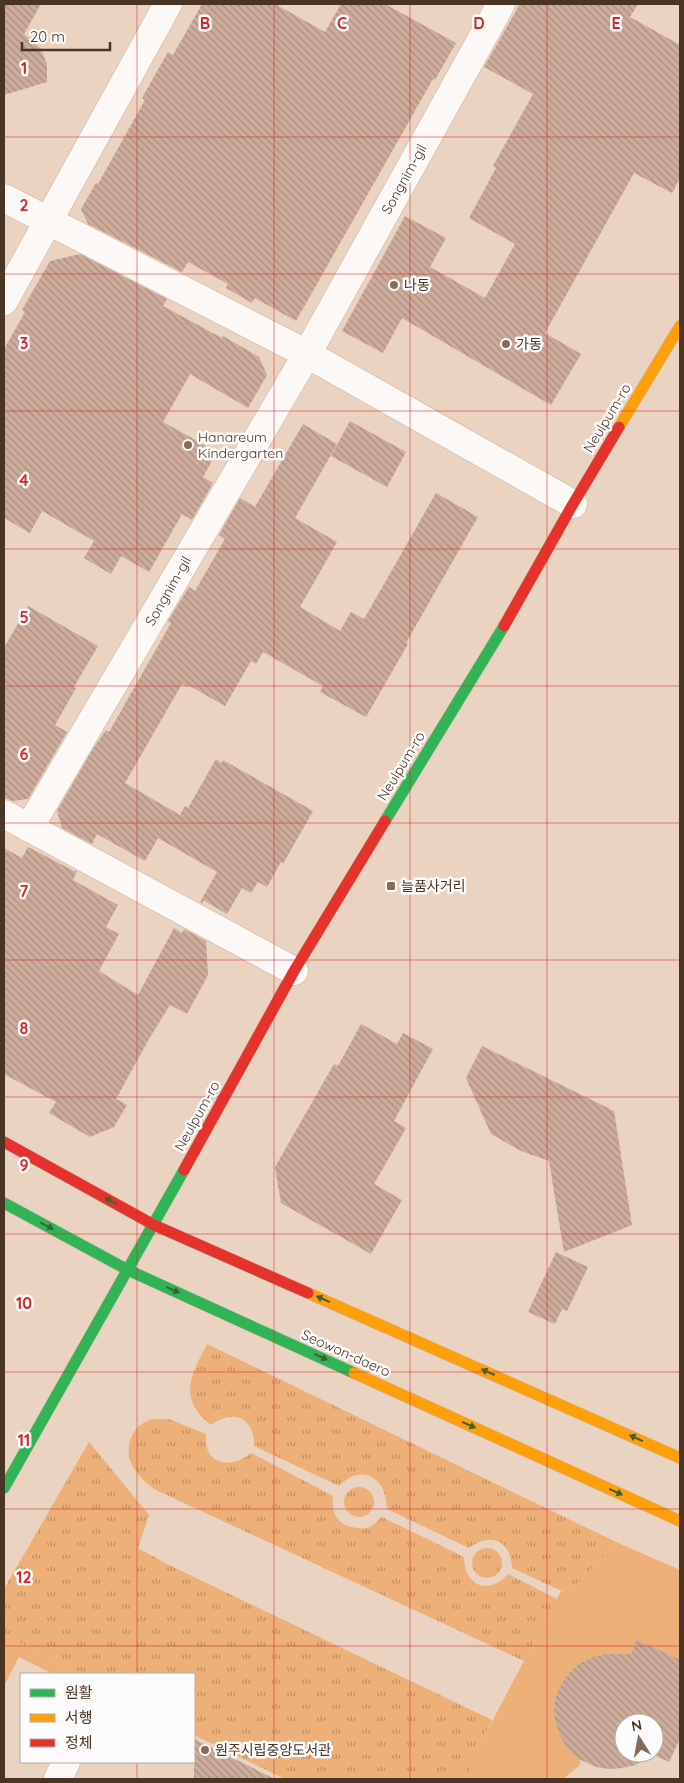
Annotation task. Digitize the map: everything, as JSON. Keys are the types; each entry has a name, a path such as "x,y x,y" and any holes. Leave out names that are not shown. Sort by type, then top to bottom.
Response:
{"street":[{"path":"4,301 168,4"},
{"name":"Songnim-gil","path":"29,828 307,354 501,4"},
{"path":"4,198 307,354 573,504"},
{"name":"Neulpum-ro","path":"128,1270 294,972 504,626 573,504 680,326"},
{"path":"4,814 294,972"},
{"path":"4,1142 154,1225 680,1458"},
{"name":"Seowon-daero","path":"4,1203 128,1270 680,1521"},
{"path":"4,1488 128,1270"},
{"path":"58,1779 66,1763"}],"green space":[{"path":"207,1344 616,1542 571,1591 566,1593 512,1568 508,1551 498,1541 484,1540 469,1548 387,1509 383,1489 372,1477 356,1475 339,1486 254,1446 251,1429 247,1423 235,1417 227,1417 211,1425 200,1415 194,1405 190,1386 192,1376"},
{"path":"152,1419 169,1419 206,1434 206,1444 209,1452 213,1458 220,1462 235,1462 251,1453 333,1496 332,1503 335,1514 346,1525 366,1528 382,1517 464,1557 468,1575 479,1585 493,1585 501,1581 508,1574 557,1599 524,1661 156,1490 144,1481 134,1469 129,1456 130,1441 136,1429 141,1424"},
{"path":"89,1442 149,1515 138,1548 167,1564 492,1720 470,1765 471,1779 285,1779 195,1735 195,1673 73,1673 4,1634 4,1589"},
{"path":"359,1487 370,1491 374,1502 370,1513 359,1517 348,1513 344,1502 348,1491"},
{"path":"616,1542 680,1570 680,1663 678,1669 637,1641 630,1656 604,1655 580,1663 580,1765 563,1779 471,1779 469,1765 561,1591 566,1593 571,1591"},
{"path":"487,1548 498,1552 502,1563 498,1574 487,1578 476,1574 472,1563 476,1552"},
{"path":"4,1634 73,1673 51,1673 19,1657 4,1686"}],"building":[{"path":"4,4 41,4 24,34 41,49 47,65 47,82 4,95"},
{"path":"202,4 275,4 325,32 341,4 385,4 456,43 435,80 433,79 296,321 255,298 252,303 226,288 228,284 188,262 182,272 88,224 81,209 96,183 98,184 145,100 142,98 168,52 173,55"},
{"path":"520,4 638,4 630,17 680,45 680,178 672,193 634,173 545,333 581,354 551,405 402,318 383,353 342,331 405,216 446,238 430,267 485,298 515,244 469,218 496,168 493,166 533,94 484,67"},
{"path":"80,254 167,299 163,306 222,338 223,336 259,357 267,375 248,408 190,374 163,422 217,452 203,477 213,483 192,520 182,514 149,572 121,556 111,574 84,558 94,541 42,511 30,533 4,518 4,349 25,312 22,310 50,261"},
{"path":"350,421 406,452 387,487 331,456"},
{"path":"303,424 337,444 295,518 337,542 300,607 340,631 351,612 364,619 436,493 478,517 366,717 320,692 323,686 263,652 256,664 251,661 225,706 188,685 187,687 182,684 125,783 180,815 185,806 188,808 216,759 222,763 223,760 313,811 283,864 281,862 267,887 258,882 251,893 242,888 227,914 203,900 203,904 200,902 217,872 158,838 145,861 97,834 92,844 62,828 57,811 94,747 106,730 109,732 171,623 168,621 189,587 195,591 225,539 219,535 240,498 255,507"},
{"path":"28,606 98,646 55,725 67,732 28,799 13,801 4,798 4,648"},
{"path":"28,847 77,871 73,880 118,905 106,927 119,934 99,971 138,995 174,928 182,933 184,929 206,941 208,975 187,1014 170,1005 116,1099 127,1105 114,1127 90,1137 49,1113 56,1102 4,1074 4,848 22,858"},
{"path":"361,1024 397,1044 403,1033 433,1049 394,1121 406,1128 374,1184 402,1200 371,1254 281,1203 275,1167 334,1064 338,1066"},
{"path":"482,1046 614,1111 632,1225 564,1252 549,1161 521,1151 491,1134 466,1078"},
{"path":"556,1252 588,1267 567,1311 562,1309 555,1324 528,1312"},
{"path":"637,1640 680,1660 680,1739 669,1762 664,1760 664,1713 614,1713 614,1763 639,1763 623,1768 609,1769 596,1767 581,1760 569,1750 560,1736 555,1720 554,1708 556,1696 562,1683 580,1663 606,1654 631,1654"},
{"path":"195,1739 275,1779 194,1779"}],"traffic: fast":[{"path":"385,821 504,626"},
{"path":"4,1488 184,1170"},
{"path":"4,1203 128,1270 354,1373"}],"traffic: slow":[{"path":"619,427 680,326"},
{"path":"308,1293 680,1458"},
{"path":"354,1373 680,1521"}],"traffic: jam":[{"path":"504,626 619,427"},
{"path":"184,1170 294,971 385,821"},
{"path":"4,1142 154,1225 308,1293"}],"place":[{"name":"나동","path":"394,285"},
{"name":"가동","path":"506,344"},
{"name":"Hanareum Kindergarten","path":"188,445"},
{"name":"늘품사거리","path":"391,886"},
{"name":"원주시립중앙도서관","path":"205,1750"}]}
